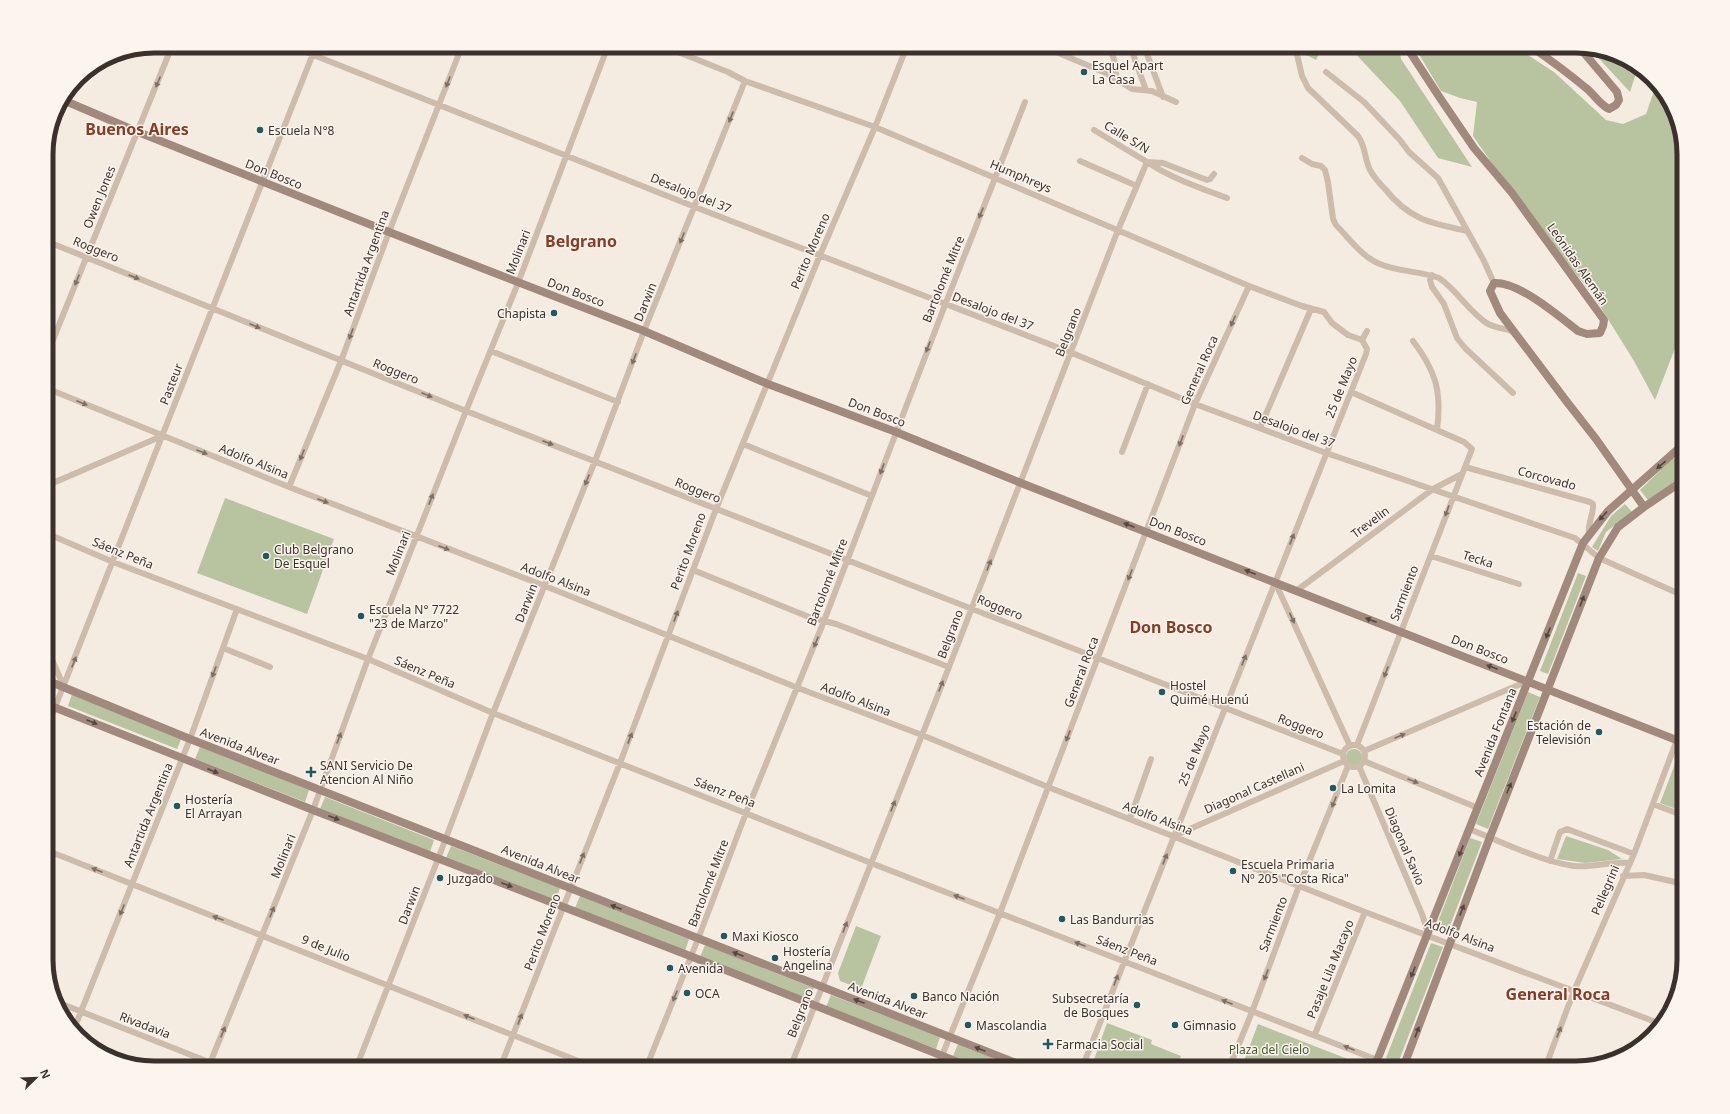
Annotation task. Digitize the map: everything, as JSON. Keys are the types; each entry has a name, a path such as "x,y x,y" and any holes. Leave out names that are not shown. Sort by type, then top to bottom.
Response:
{"street":[{"name":"Owen Jones","path":"53,340 169,53"},
{"name":"Antartida Argentina","path":"289,487 341,361 388,232 459,53"},
{"name":"Molinari","path":"211,1061 313,810 368,660 466,410 518,283 605,53"},
{"name":"Humphreys","path":"680,53 728,72 745,81 875,127 996,177 1249,286 1311,309 1324,312 1332,323 1344,332 1362,340"},
{"name":"Perito Moreno","path":"503,1061 620,763 716,509 820,255 875,127 904,53"},
{"path":"1059,53 1106,73 1132,89 1146,90 1176,102"},
{"path":"1112,53 1116,65 1116,79"},
{"path":"1133,53 1146,90"},
{"path":"1147,53 1163,97"},
{"path":"1297,53 1302,76 1308,88 1358,136 1364,144 1369,167 1373,176 1395,202 1408,213 1434,224 1467,232"},
{"name":"Leónidas Alemán","path":"1411,53 1474,148 1512,193 1554,249 1604,320 1604,326 1600,333 1587,334 1578,331 1521,290 1508,284 1494,283"},
{"path":"1540,53 1588,89 1603,106 1609,109 1616,105 1619,100 1617,92 1585,54"},
{"name":"Desalojo del 37","path":"313,54 945,305 1072,353 1195,404 1326,453 1433,488 1576,538 1599,558 1677,593"},
{"name":"Pasteur","path":"53,715 313,54"},
{"path":"1326,72 1364,102 1400,140 1409,152 1438,178 1445,187 1467,232 1484,259 1494,283 1490,291 1500,313 1596,438 1644,507"},
{"name":"Darwin","path":"359,1061 390,985 493,713 595,461 644,332 745,81"},
{"name":"Don Bosco","path":"68,102 138,132 388,232 644,332 768,384 896,432 1021,483 1677,739"},
{"name":"Bartolomé Mitre","path":"649,1061 746,812 798,688 945,305 1026,102"},
{"name":"Calle S/N","path":"1094,130 1147,162 1163,164 1207,180 1214,174"},
{"path":"1302,158 1312,164 1321,166 1324,170 1328,182 1333,219 1336,225 1368,257 1379,264 1389,267 1432,275 1445,282 1473,313 1490,325 1515,332"},
{"path":"1080,161 1137,186"},
{"path":"1147,162 1156,168 1197,187 1227,198"},
{"name":"Belgrano","path":"793,1061 1072,353 1118,230 1147,162"},
{"name":"Roggero","path":"53,245 87,257 341,361 1343,754"},
{"path":"1432,275 1430,280 1432,287 1444,304 1457,338 1465,348 1512,393"},
{"name":"General Roca","path":"940,1061 1000,913 1195,404 1249,286"},
{"path":"1260,428 1311,309"},
{"path":"1362,340 1367,331"},
{"name":"25 de Mayo","path":"1085,1061 1366,354 1367,349 1362,340"},
{"path":"1351,392 1437,430 1439,395 1425,357 1413,341"},
{"path":"491,351 618,402"},
{"path":"1122,452 1148,384"},
{"name":"Adolfo Alsina","path":"53,391 416,538 545,586 798,688 922,735 1048,787 1365,912 1656,1022"},
{"name":"Sarmiento","path":"1357,745 1431,556 1460,475 1472,449 1464,442 1437,430"},
{"path":"53,483 162,436"},
{"path":"743,444 872,496"},
{"name":"Avenida Fontana","path":"1378,1060 1583,543 1601,518 1632,490 1677,453"},
{"name":"Corcovado","path":"1465,467 1590,502 1593,504 1594,509 1588,527 1589,534"},
{"name":"Trevelin","path":"1296,590 1433,488 1460,475"},
{"path":"1406,1061 1490,837 1599,558 1618,527 1677,485"},
{"name":"Sáenz Peña","path":"53,536 113,562 368,660 493,713 746,812 871,863 1252,1012 1315,1034 1378,1060"},
{"name":"Tecka","path":"1431,556 1519,584"},
{"path":"693,570 809,617 836,624 949,667"},
{"path":"1275,582 1350,746"},
{"name":"Antartida Argentina","path":"76,1024 190,739 237,609"},
{"path":"223,648 270,667"},
{"path":"53,662 64,687"},
{"path":"1364,751 1529,681"},
{"name":"Avenida Alvear","path":"53,683 190,739 1011,1061"},
{"path":"53,707 955,1061"},
{"path":"1357,745 1364,751 1364,761 1359,766 1348,766 1344,761 1343,754 1350,746 1357,745"},
{"name":"Pellegrini","path":"1548,1061 1574,991 1623,876 1634,854 1653,804 1677,750"},
{"path":"1130,819 1151,759"},
{"name":"Diagonal Castellani","path":"1174,836 1344,761"},
{"path":"1364,761 1478,808"},
{"name":"Sarmiento","path":"1232,1061 1252,1012 1299,886 1348,766"},
{"name":"Diagonal Savio","path":"1359,766 1422,914 1428,935"},
{"path":"1653,804 1677,813"},
{"path":"1469,829 1550,861 1582,867 1629,863"},
{"path":"1550,861 1560,832 1567,829 1634,854"},
{"name":"9 de Julio","path":"53,853 579,1061"},
{"path":"1623,876 1644,875 1677,882"},
{"name":"Pasaje Lila Macayo","path":"1315,1034 1365,912"},
{"name":"Rivadavia","path":"63,1004 199,1061"}],"green space":[{"path":"1302,53 1320,53 1316,60"},
{"path":"1355,53 1400,53 1401,59 1472,167 1438,158 1400,101"},
{"path":"1418,53 1525,53 1554,72 1606,120 1623,124 1646,114 1654,90 1656,92 1669,115 1674,128 1676,141 1677,343 1655,400 1634,361 1593,295 1525,211 1473,136 1477,102 1441,91"},
{"path":"1596,55 1621,63 1636,73 1630,92"},
{"path":"1677,458 1677,481 1648,500 1640,490 1672,459"},
{"name":"Club Belgrano De Esquel","path":"225,498 334,539 307,614 197,573"},
{"path":"1625,504 1632,512 1606,532 1598,551 1592,547 1611,516"},
{"path":"1578,573 1586,576 1548,674 1540,671"},
{"path":"53,688 56,689 53,696"},
{"path":"1528,692 1540,697 1488,829 1476,824"},
{"path":"72,694 182,737 177,749 68,706"},
{"path":"200,747 309,790 305,802 195,759"},
{"path":"1354,749 1361,754 1362,757 1357,764 1354,765 1347,760 1346,757 1351,750"},
{"path":"1677,759 1677,809 1660,803"},
{"path":"325,797 434,840 430,852 320,809"},
{"path":"1566,836 1608,850 1622,859 1585,863 1557,859"},
{"path":"1470,838 1482,842 1448,931 1436,927"},
{"path":"451,846 560,888 556,900 446,858"},
{"path":"580,896 689,939 685,951 575,908"},
{"path":"856,926 881,936 861,989 840,981 838,973"},
{"path":"1431,943 1443,947 1399,1061 1393,1061 1386,1058"},
{"path":"705,945 814,988 809,1000 700,957"},
{"path":"831,995 940,1037 936,1049 826,1007"},
{"path":"1107,1023 1152,1040 1151,1044 1181,1056 1179,1061 1093,1061"},
{"name":"Plaza del Cielo","path":"1258,1024 1353,1061 1244,1061"},
{"path":"958,1044 1000,1061 965,1061 953,1056"}],"place":[{"name":"Esquel Apart La Casa","path":"1084,72"},
{"name":"Escuela N°8","path":"260,130"},
{"name":"Chapista","path":"554,313"},
{"name":"Club Belgrano De Esquel","path":"266,556"},
{"name":"Escuela N° 7722 \"23 de Marzo\"","path":"361,616"},
{"name":"Hostel Quimé Huenú","path":"1162,692"},
{"name":"Estación de Televisión","path":"1599,732"},
{"name":"SANI Servicio De Atencion Al Niño","path":"311,772"},
{"name":"La Lomita","path":"1333,788"},
{"name":"Hostería El Arrayan","path":"177,806"},
{"name":"Escuela Primaria Nº 205 \"Costa Rica\"","path":"1233,871"},
{"name":"Juzgado","path":"440,878"},
{"name":"Las Bandurrias","path":"1062,919"},
{"name":"Maxi Kiosco","path":"724,936"},
{"name":"Hostería Angelina","path":"775,958"},
{"name":"Avenida","path":"670,968"},
{"name":"OCA","path":"687,993"},
{"name":"Banco Nación","path":"914,996"},
{"name":"Subsecretaría de Bosques","path":"1137,1005"},
{"name":"Mascolandia","path":"968,1025"},
{"name":"Gimnasio","path":"1175,1025"},
{"name":"Farmacia Social","path":"1048,1044"}],"district":[{"name":"Buenos Aires","path":"137,129"},
{"name":"Belgrano","path":"581,241"},
{"name":"Don Bosco","path":"1171,627"},
{"name":"General Roca","path":"1558,994"}]}
